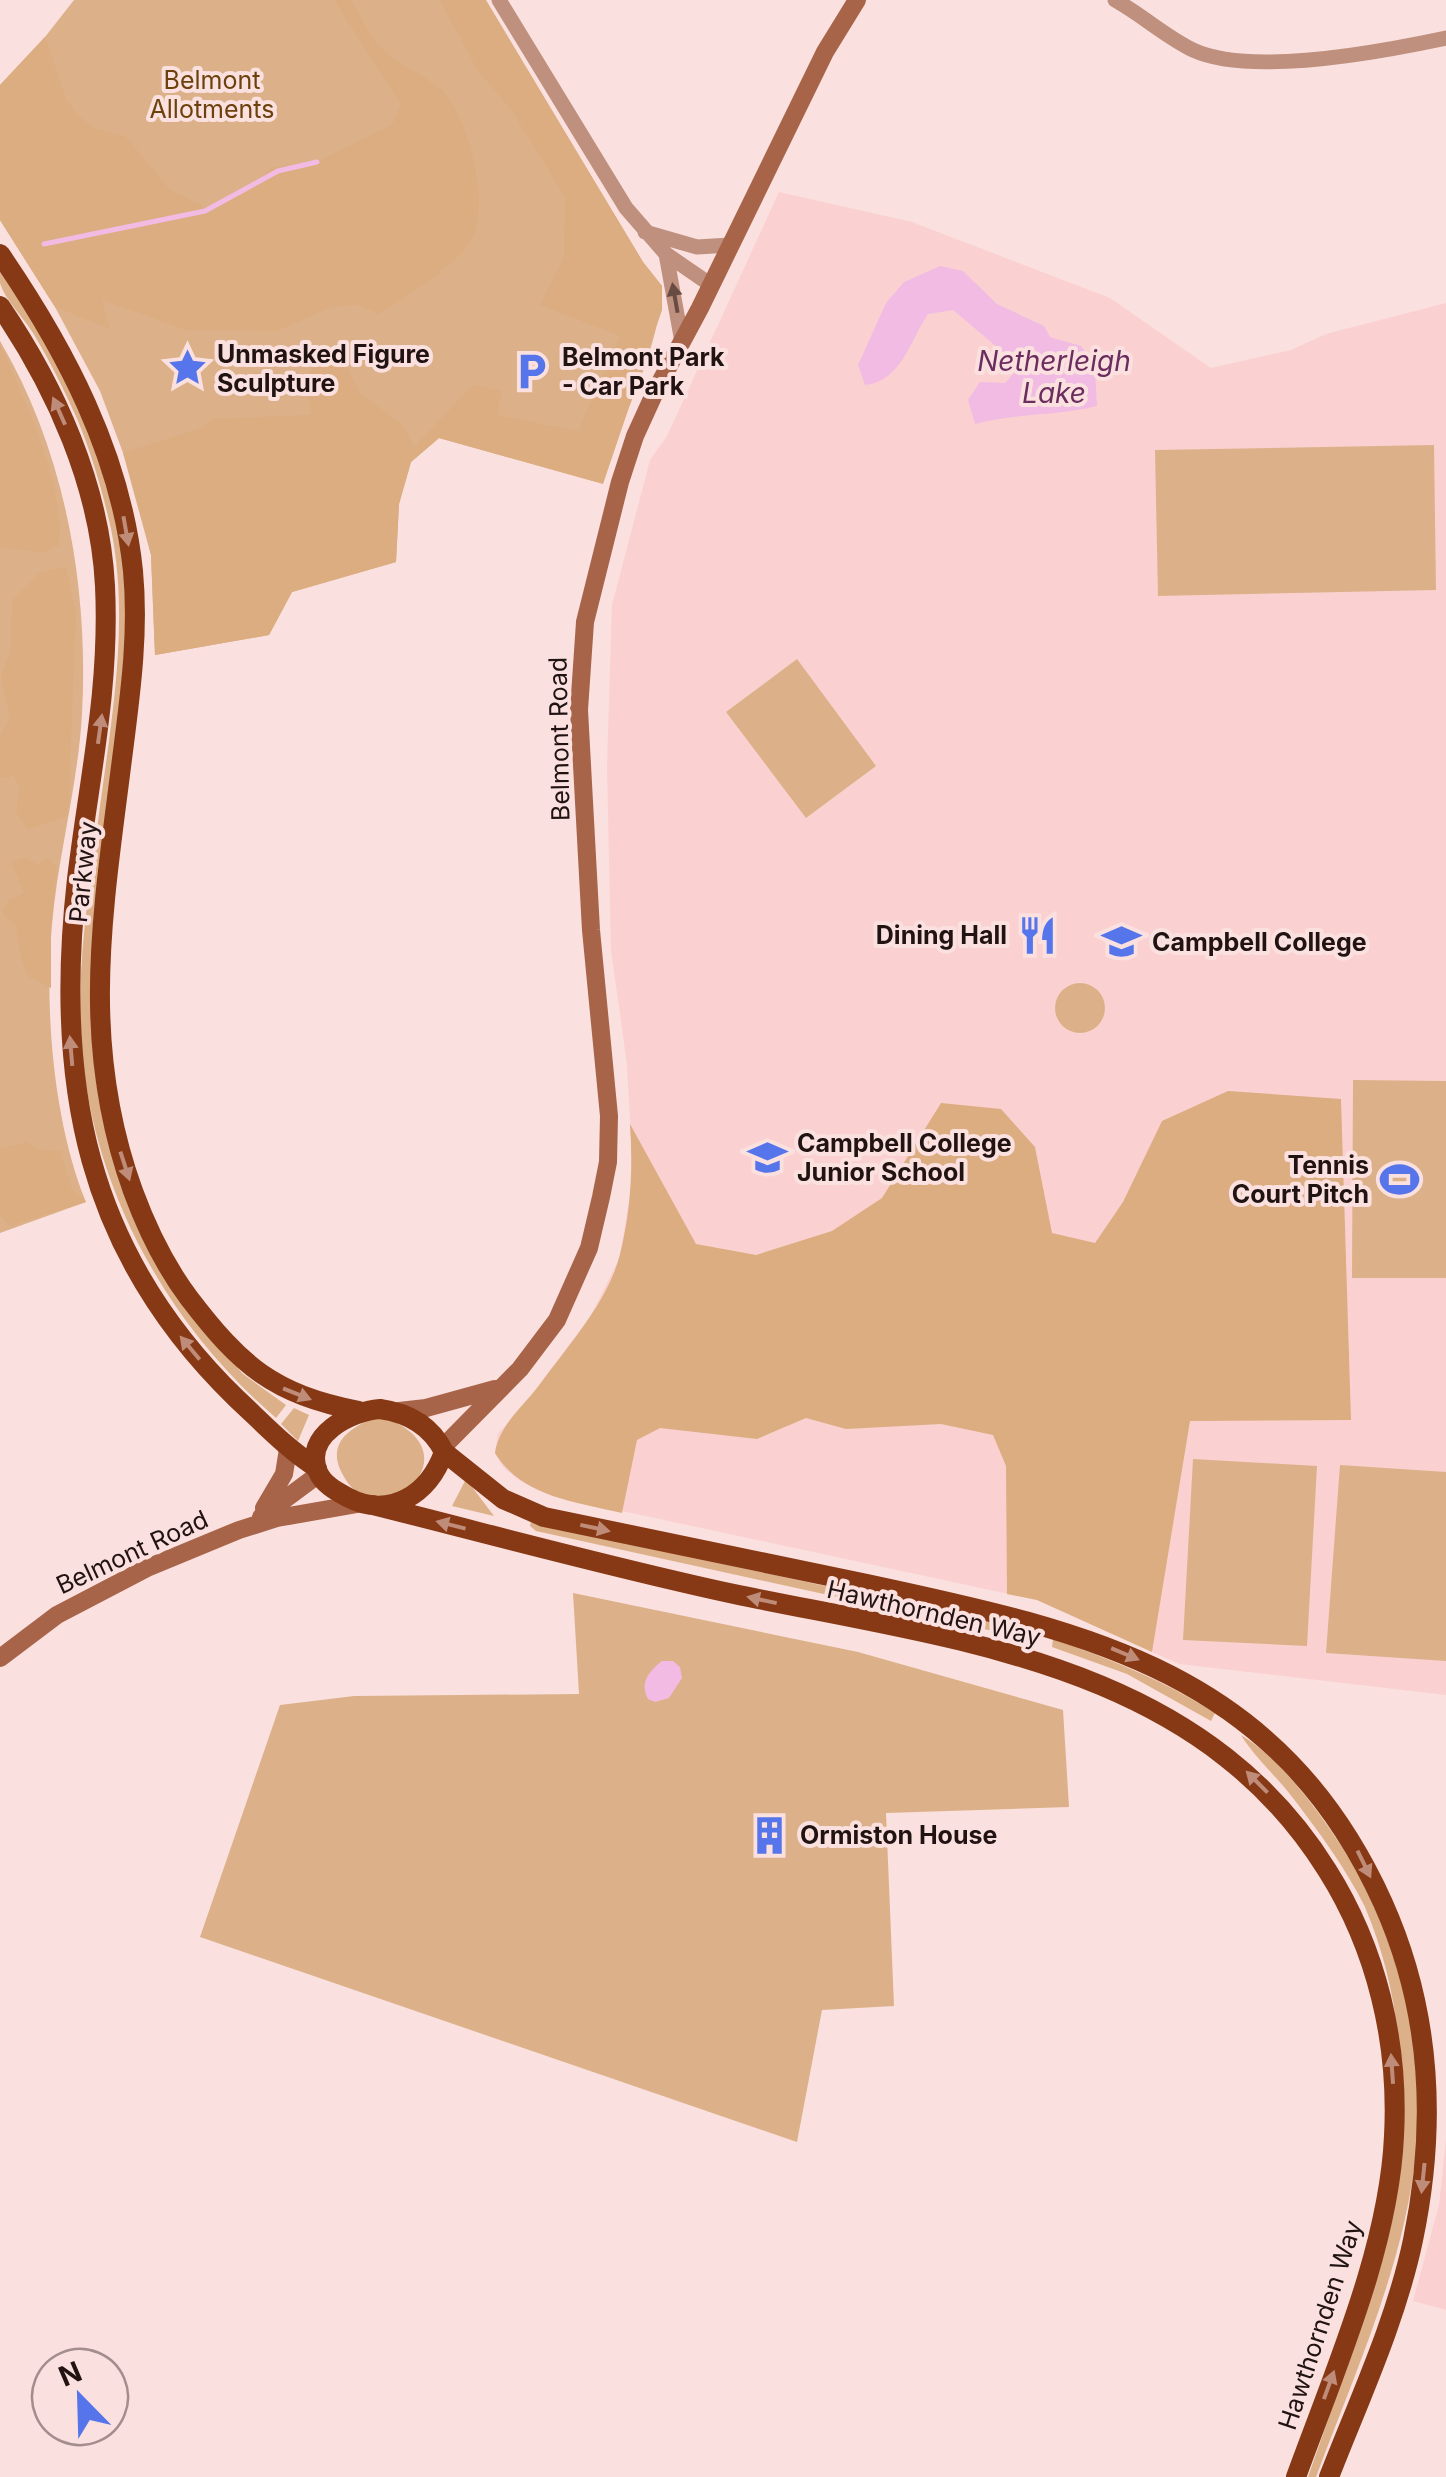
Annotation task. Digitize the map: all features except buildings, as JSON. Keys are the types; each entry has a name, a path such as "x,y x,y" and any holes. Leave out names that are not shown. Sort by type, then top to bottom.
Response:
{"highway":[{"name":"Parkway","path":"0,254 45,323 97,427 114,477 132,566 135,653 106,884 98,1001 104,1084 124,1166 140,1209 178,1282 242,1360 257,1373 298,1395 359,1411"},
{"name":"Parkway","path":"0,306 33,360 68,431 90,498 105,583 104,694 78,877 69,1003 74,1088 84,1136 114,1222 156,1302 214,1376 288,1449 318,1471"},
{"path":"359,1411 399,1412 422,1424 444,1449 436,1472 418,1492 394,1506 368,1504 330,1487 318,1471 316,1456 323,1438 335,1424 359,1411"},
{"name":"Hawthornden Way","path":"444,1449 502,1499 544,1517 989,1610 1126,1653 1170,1674 1236,1717 1259,1734 1318,1793 1360,1853 1402,1946 1421,2021 1428,2118 1422,2191 1412,2245 1392,2310 1329,2477"},
{"name":"Hawthornden Way","path":"368,1504 685,1584 1040,1662 1167,1714 1243,1767 1272,1797 1305,1834 1358,1926 1378,1983 1390,2038 1393,2076 1394,2135 1384,2210 1358,2303 1296,2477"}],"main road":[{"name":"Belmont Road","path":"444,1449 520,1369 557,1320 590,1248 602,1197 609,1116 591,930 580,710 584,640 596,573 625,466 656,390 825,52 857,0"},
{"path":"399,1412 500,1387"},
{"path":"247,1525 276,1493 288,1449"},
{"name":"Belmont Road","path":"247,1525 318,1471"},
{"name":"Belmont Road","path":"0,1658 27,1635 100,1590 247,1525 368,1504"}],"street":[{"path":"499,0 645,232 666,254 711,285"},
{"path":"1115,0 1196,51 1239,60 1313,60 1446,38"},
{"path":"645,232 697,247 730,245"},
{"path":"666,254 682,342"}],"shaded area":[{"path":"334,0 351,0 379,46 442,91 461,121 478,188 476,229 462,252 427,282 378,314 360,305 332,307 277,331 186,330 102,300 110,329 55,307 0,220 0,85 45,37 66,99 76,113 93,128 126,137 170,190 210,210 250,188 271,168 317,162 392,125 401,104"},
{"path":"440,0 486,0 643,262 662,286 662,310 603,484 439,438 411,462 399,504 396,562 292,592 269,635 155,655 151,555 123,453 204,427 211,419 311,415 306,381 320,348 339,351 360,394 402,424 414,447 473,385 502,391 497,415 578,431 620,336 540,305 564,258 565,197 510,108 478,71"},
{"name":"Campbell College","path":"779,192 912,222 1110,298 1211,368 1291,350 1326,334 1446,303 1446,1695 1179,1664 1037,1600 552,1496 520,1481 503,1467 495,1453 498,1433 519,1412 590,1317 620,1257 633,1175 627,1065 611,950 607,767 612,605 650,460 667,436"},
{"path":"0,344 41,442 56,495 59,545 42,553 0,547"},
{"path":"66,566 76,614 68,816 28,829 16,813 20,789 14,776 0,778 0,736 10,719 1,675 11,650 12,600 39,573"},
{"path":"26,857 37,865 49,858 57,868 51,927 51,988 28,976 16,926 2,913 8,901 24,893 11,862"},
{"path":"1228,1091 1341,1099 1351,1420 1190,1421 1152,1652 1037,1600 1007,1594 1006,1466 993,1435 941,1424 846,1429 806,1418 757,1439 660,1428 637,1440 622,1513 569,1501 535,1488 506,1468 495,1453 507,1425 586,1322 615,1271 629,1206 630,1124 696,1244 756,1255 832,1231 882,1198 941,1103 1001,1109 1035,1147 1052,1233 1095,1243 1123,1202 1162,1121"},
{"path":"27,1142 40,1150 61,1151 71,1187 86,1202 10,1226 0,1216 0,1149"},
{"path":"1446,2139 1446,2310 1413,2301 1439,2205"}],"green space":[{"name":"Belmont Allotments","path":"74,0 485,0 643,262 662,286 647,360 597,482 439,438 411,462 399,504 396,562 292,592 269,635 155,655 151,555 132,477 100,391 55,307 0,220 0,85"},
{"path":"0,268 62,366 102,462 125,561 129,634 96,1085 200,1326 243,1374 286,1405 276,1418 194,1332 161,1283 132,1231 109,1177 93,1120 83,1062 81,977 117,664 116,562 111,529 83,434 45,354 2,289"},
{"path":"0,341 41,428 56,474 68,521 81,618 80,741 55,899 49,993 59,1102 86,1202 0,1233"},
{"path":"1434,445 1436,590 1158,596 1155,450"},
{"path":"797,659 876,766 806,818 726,712"},
{"path":"1080,983 1098,990 1105,1008 1098,1026 1080,1033 1062,1026 1055,1008 1062,990"},
{"name":"Tennis Court Pitch","path":"1353,1080 1446,1081 1446,1278 1352,1278"},
{"path":"294,1408 309,1415 298,1441 281,1424"},
{"path":"380,1416 406,1429 420,1444 424,1459 420,1474 410,1487 377,1498 353,1488 343,1476 337,1458 347,1434"},
{"path":"1193,1459 1317,1466 1307,1646 1183,1640"},
{"path":"1340,1465 1446,1472 1446,1661 1326,1653"},
{"path":"466,1479 494,1516 452,1506"},
{"path":"531,1522 995,1623 993,1631 536,1531"},
{"path":"573,1593 858,1652 1063,1710 1069,1807 886,1813 894,2006 822,2010 797,2142 200,1937 280,1705 354,1696 579,1694"},
{"path":"1053,1639 1136,1671 1215,1713 1211,1721 1127,1674 1052,1647"},
{"path":"1241,1735 1297,1786 1362,1881 1393,1954 1412,2032 1417,2072 1416,2151 1401,2235 1376,2317 1316,2477 1308,2477 1356,2337 1391,2195 1400,2123 1399,2051 1388,1979 1365,1907 1320,1834"}],"water":[{"name":"Netherleigh Lake","path":"940,266 963,271 997,304 1044,326 1050,337 1081,346 1095,367 1097,406 975,424 968,400 980,382 1005,383 1016,371 1003,352 953,310 928,314 896,368 888,376 865,385 858,365 886,303 904,282"},
{"path":"662,1661 673,1661 680,1667 682,1678 669,1698 655,1702 648,1699 645,1683"}],"waterway":[{"path":"44,244 205,211 278,171 317,162"}],"place":[{"name":"Unmasked Figure Sculpture","path":"187,368"},
{"name":"Belmont Park - Car Park","path":"532,371"},
{"name":"Dining Hall","path":"1037,935"},
{"name":"Campbell College","path":"1122,942"},
{"name":"Campbell College Junior School","path":"767,1157"},
{"name":"Tennis Court Pitch","path":"1399,1179"},
{"name":"Ormiston House","path":"770,1835"}]}
